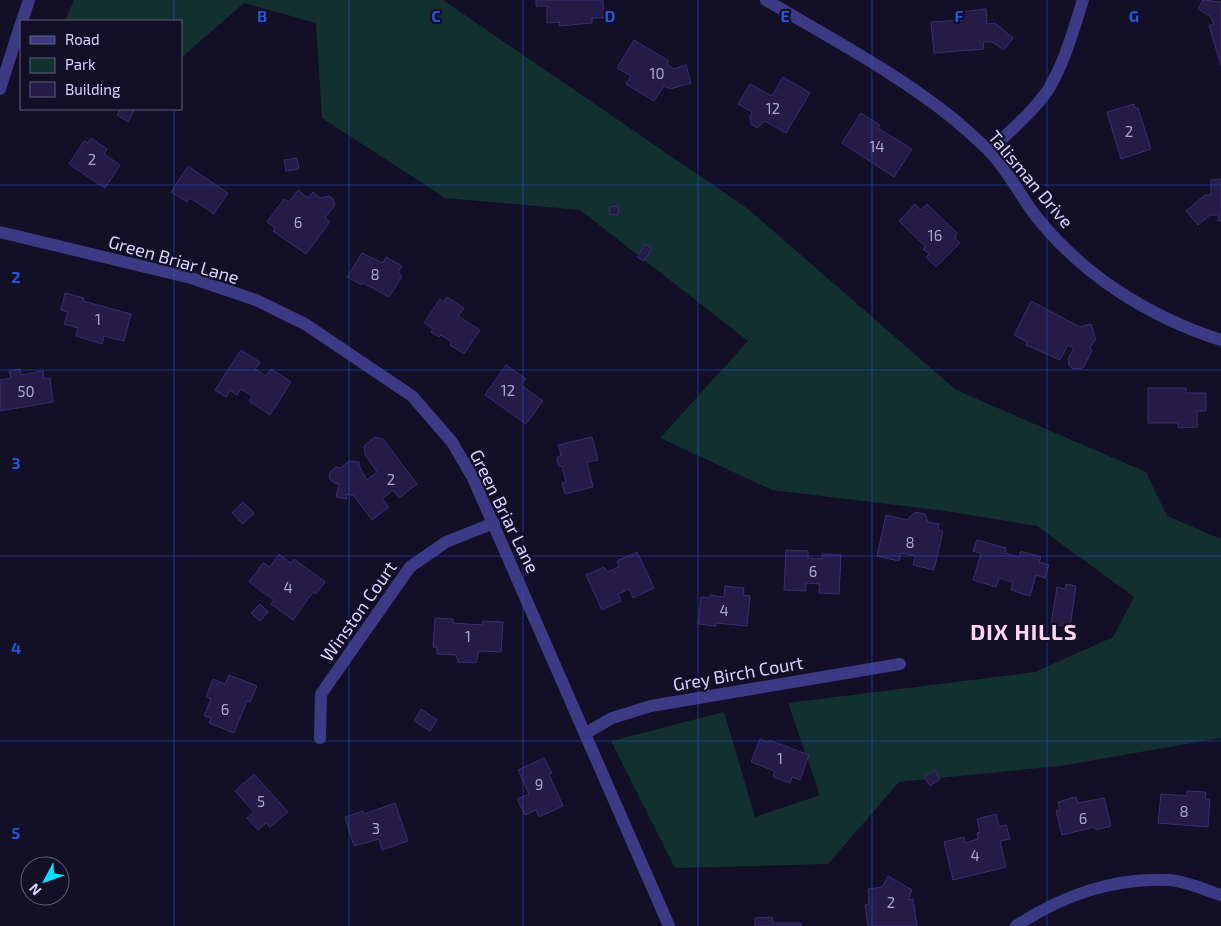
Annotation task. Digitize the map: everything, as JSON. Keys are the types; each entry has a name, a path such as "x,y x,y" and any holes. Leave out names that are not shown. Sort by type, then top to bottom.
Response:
{"street":[{"path":"23,20 29,0"},
{"name":"Talisman Drive","path":"766,0 911,87 955,120 989,151 1036,216 1073,255 1110,286 1192,331 1221,340"},
{"path":"989,151 1021,121 1048,90 1067,52 1083,0"},
{"path":"0,89 20,28"},
{"name":"Green Briar Lane","path":"0,232 191,278 256,300 305,324 412,396 452,442 473,478 669,926"},
{"name":"Winston Court","path":"320,738 322,694 410,566 446,542 494,523"},
{"name":"Grey Birch Court","path":"586,733 612,718 651,706 900,664"},
{"path":"1016,926 1040,910 1083,892 1126,881 1171,880 1221,894"}],"green space":[{"path":"74,0 443,0 748,209 956,390 1146,472 1167,516 1221,539 1221,738 1060,766 899,782 828,864 675,868 611,741 724,712 755,817 820,795 788,703 1035,672 1113,637 1134,597 1037,526 946,511 772,490 660,438 748,341 580,210 445,198 322,118 316,23 244,3 182,57 182,20 65,20"}],"building":[{"path":"536,0 603,0 604,18 592,18 592,23 559,26 560,22 547,23 547,6 536,6"},
{"path":"1203,0 1221,2 1221,66 1209,25 1214,25 1211,17 1198,9"},
{"path":"986,9 987,24 995,23 1013,38 1004,50 992,42 983,42 984,49 934,53 931,22 962,20 961,12"},
{"path":"634,40 669,61 667,64 674,69 686,65 691,83 670,89 664,86 654,101 626,84 631,76 617,68"},
{"path":"783,77 810,93 786,133 765,121 757,128 751,124 750,116 752,112 738,104 750,84 772,96"},
{"path":"1134,104 1135,108 1138,108 1151,149 1121,159 1107,112"},
{"path":"120,110 134,110 128,122 117,115"},
{"path":"861,113 880,125 878,128 912,149 894,177 842,143"},
{"path":"91,138 107,149 104,154 120,165 105,188 69,164 84,141 88,143"},
{"path":"297,158 299,169 286,171 284,160"},
{"path":"188,166 228,193 214,214 190,198 187,202 171,192"},
{"path":"1221,179 1221,221 1218,221 1218,215 1210,215 1198,225 1186,211 1205,195 1211,195 1211,180"},
{"path":"298,190 308,198 313,192 320,198 329,196 333,199 335,205 325,218 330,222 306,254 273,231 275,228 267,222 284,199 289,202"},
{"path":"915,204 921,210 927,204 957,233 955,238 960,243 936,267 926,257 929,254 923,249 926,247 899,221"},
{"path":"618,206 619,214 610,215 609,207"},
{"path":"645,244 652,248 644,261 637,257"},
{"path":"362,253 383,263 386,257 402,266 398,272 402,276 389,297 347,277"},
{"path":"65,293 84,298 83,301 131,314 124,341 104,336 102,344 76,336 78,328 64,324 68,312 61,310"},
{"path":"447,297 464,308 458,316 480,330 464,354 450,345 452,342 441,335 439,337 431,332 433,329 424,323 440,299 444,302"},
{"path":"1031,301 1080,327 1091,324 1096,340 1092,342 1093,344 1090,347 1092,351 1083,368 1073,369 1069,365 1068,359 1074,348 1068,345 1060,360 1026,345 1027,342 1014,335"},
{"path":"241,350 260,362 255,369 266,376 271,369 291,382 270,415 249,401 252,396 241,389 237,395 230,390 226,397 215,390"},
{"path":"506,365 526,379 521,385 543,401 526,424 485,395"},
{"path":"20,369 21,375 43,371 44,379 50,378 53,402 0,411 0,380 11,378 9,371"},
{"path":"1148,388 1186,388 1186,393 1206,393 1206,411 1197,411 1197,427 1178,428 1178,423 1148,423"},
{"path":"375,437 383,439 417,484 399,498 393,490 382,499 389,507 372,520 354,496 346,494 347,499 336,497 339,484 334,483 329,478 330,472 336,467 341,468 349,461 359,462 359,466 367,480 377,472 365,455 364,446"},
{"path":"592,437 598,460 587,462 593,487 565,494 562,483 566,482 562,466 559,467 557,458 561,455 558,445"},
{"path":"243,502 254,513 243,524 232,513"},
{"path":"915,512 925,514 928,522 939,524 938,530 943,531 934,570 913,565 915,556 901,553 899,561 877,556 886,515 907,520"},
{"path":"977,540 1006,548 1005,553 1019,557 1021,551 1041,557 1039,562 1049,565 1045,578 1036,575 1030,596 1011,590 1013,582 999,578 996,587 973,580 981,554 973,551"},
{"path":"786,550 808,551 808,558 822,559 822,554 841,555 839,594 819,593 820,584 806,583 806,591 784,590"},
{"path":"637,552 654,588 633,598 629,589 618,594 621,601 602,610 586,575 604,567 607,572 619,567 617,561"},
{"path":"279,554 291,563 294,559 325,582 316,594 313,592 293,620 271,604 274,600 249,582 263,563 270,567"},
{"path":"1066,584 1076,586 1070,627 1051,624 1057,587 1065,589"},
{"path":"725,586 744,588 743,595 750,596 747,626 716,623 716,626 698,624 701,597 710,598 710,595 724,597"},
{"path":"260,604 268,612 260,621 251,613"},
{"path":"435,618 453,619 453,623 483,625 483,621 503,622 501,652 479,651 476,663 458,662 456,655 437,654 437,647 433,647"},
{"path":"229,675 257,686 250,702 247,701 234,733 209,723 211,718 204,716 211,699 206,697 213,679 225,684"},
{"path":"421,709 437,720 430,731 414,721"},
{"path":"760,739 769,743 769,740 809,755 800,780 792,777 790,783 773,777 775,771 751,762"},
{"path":"544,758 552,773 549,774 563,806 539,817 536,810 525,815 517,799 529,794 518,770"},
{"path":"935,770 940,779 930,786 924,777"},
{"path":"254,774 288,812 270,827 266,823 258,830 247,818 254,812 235,791"},
{"path":"1187,791 1206,792 1205,799 1210,799 1208,827 1158,823 1161,794 1187,796"},
{"path":"1076,797 1078,803 1104,798 1111,826 1096,830 1094,827 1062,835 1056,811 1060,810 1058,802"},
{"path":"395,803 408,841 382,850 379,839 354,846 345,817 363,811 364,814"},
{"path":"996,814 999,827 1006,825 1010,839 1000,841 1006,867 953,880 944,842 964,837 965,843 978,839 977,833 980,832 977,819"},
{"path":"888,876 912,890 908,900 913,899 917,926 868,926 865,905 869,904 868,889 882,887"},
{"path":"772,917 773,923 801,923 801,926 755,926 755,918"}],"district":[{"name":"DIX HILLS","path":"1024,631"}]}
